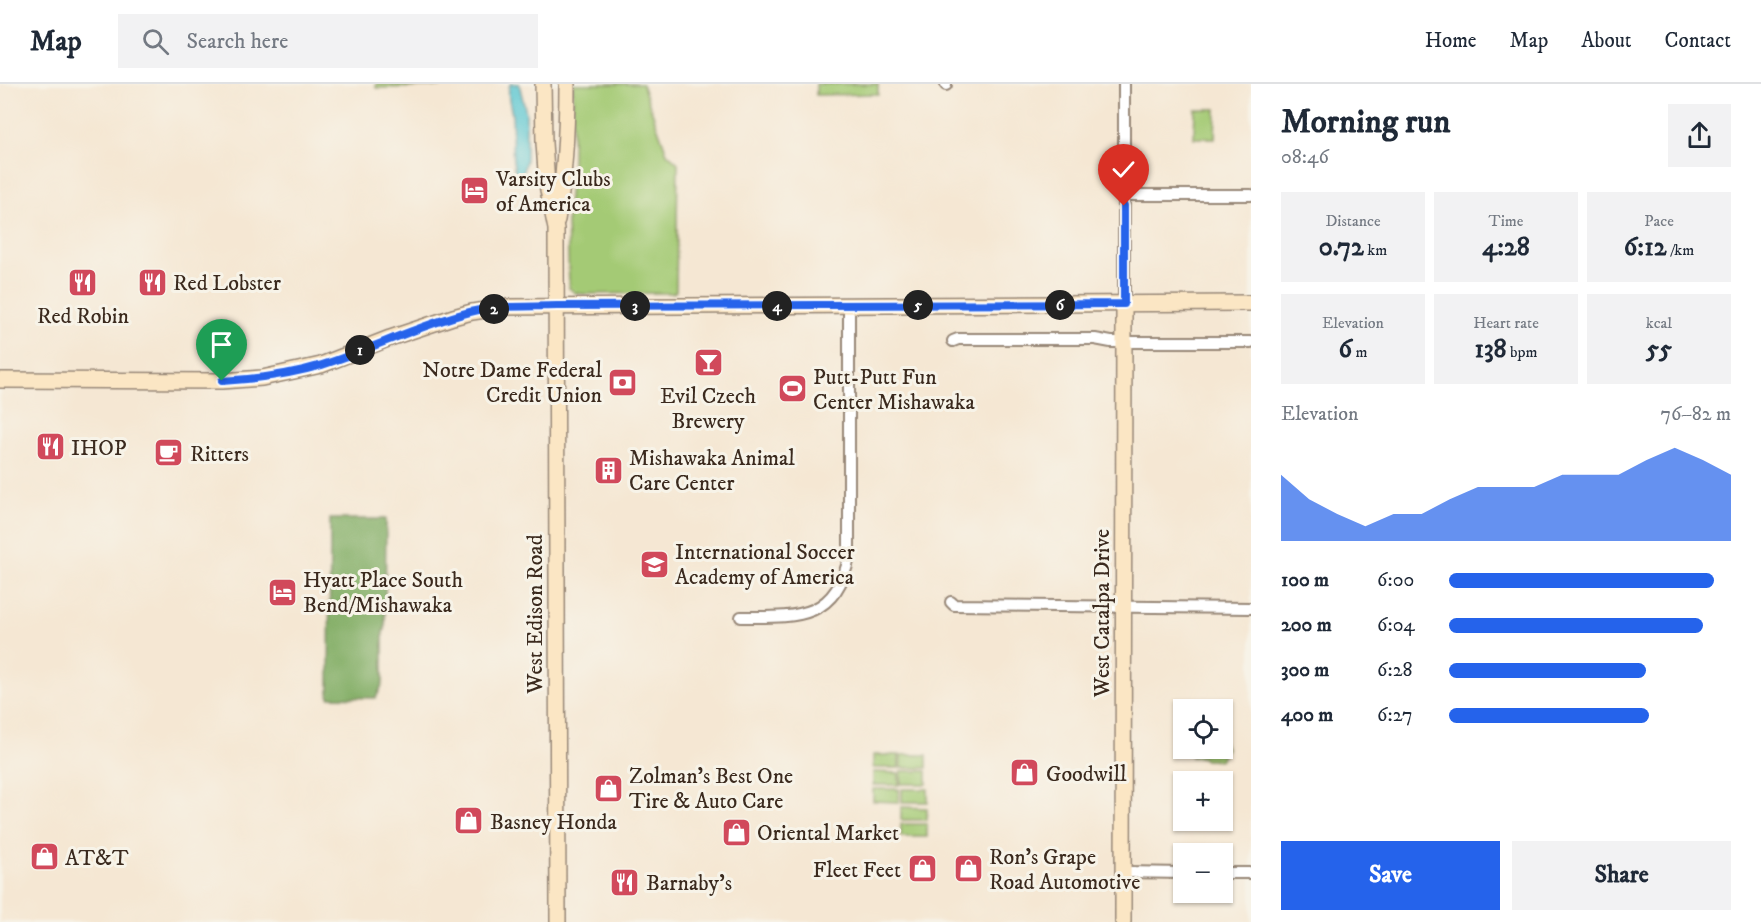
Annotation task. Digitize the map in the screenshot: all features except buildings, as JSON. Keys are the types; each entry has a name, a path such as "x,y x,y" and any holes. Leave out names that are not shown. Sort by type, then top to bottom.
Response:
{"street":[{"path":"543,84 547,185 556,229"},
{"path":"556,229 567,143 567,84"},
{"path":"1124,84 1124,304"},
{"path":"1124,195 1251,195"},
{"name":"West Edison Road","path":"556,229 558,922"},
{"path":"0,380 222,381 262,378 321,365 406,333 472,312 505,307 1251,303"},
{"name":"West Catalpa Drive","path":"1123,922 1124,304"},
{"path":"741,617 785,617 808,613 819,607 834,593 846,572 849,557 849,306"},
{"path":"953,341 958,339 1095,339 1124,342 1251,342"},
{"path":"951,602 954,605 1251,608"},
{"path":"1124,872 1173,873"},
{"path":"1233,873 1251,873"}],"green space":[{"path":"376,84 440,84 440,87 376,88"},
{"path":"573,84 642,84 667,153 678,163 676,291 673,293 583,294 575,293 569,288 567,218 572,162"},
{"path":"816,84 878,84 878,94 816,95"},
{"path":"1195,109 1216,109 1215,138 1194,138"},
{"path":"330,519 386,519 383,683 376,698 329,697"},
{"path":"873,755 899,755 899,768 873,768"},
{"path":"901,755 927,755 927,768 901,768"},
{"path":"901,771 927,771 927,784 901,784"},
{"path":"873,772 899,773 899,785 873,785"},
{"path":"873,789 899,789 899,802 873,801"},
{"path":"902,789 928,789 928,802 902,802"},
{"path":"901,807 927,808 927,820 901,820"},
{"path":"901,824 927,824 927,837 901,837"}],"water":[{"path":"510,84 519,84 526,112 526,160 521,180 514,168 513,160"}],"place":[{"name":"Varsity Clubs of America","path":"475,191"},
{"name":"Red Lobster","path":"152,282"},
{"name":"Red Robin","path":"83,283"},
{"name":"Evil Czech Brewery","path":"708,363"},
{"name":"Notre Dame Federal Credit Union","path":"623,382"},
{"name":"Putt-Putt Fun Center Mishawaka","path":"792,389"},
{"name":"IHOP","path":"50,447"},
{"name":"Ritters","path":"169,453"},
{"name":"Mishawaka Animal Care Center","path":"608,470"},
{"name":"International Soccer Academy of America","path":"654,564"},
{"name":"Hyatt Place South Bend/Mishawaka","path":"282,592"},
{"name":"Goodwill","path":"1025,773"},
{"name":"Zolman's Best One Tire & Auto Care","path":"608,788"},
{"name":"Basney Honda","path":"469,821"},
{"name":"Oriental Market","path":"736,832"},
{"name":"AT&T","path":"44,857"},
{"name":"Fleet Feet","path":"922,869"},
{"name":"Ron's Grape Road Automotive","path":"968,869"},
{"name":"Barnaby's","path":"625,882"}],"route":[{"path":"222,381 262,378 303,370 441,321 472,312 505,307 1124,304 1124,206"}]}
